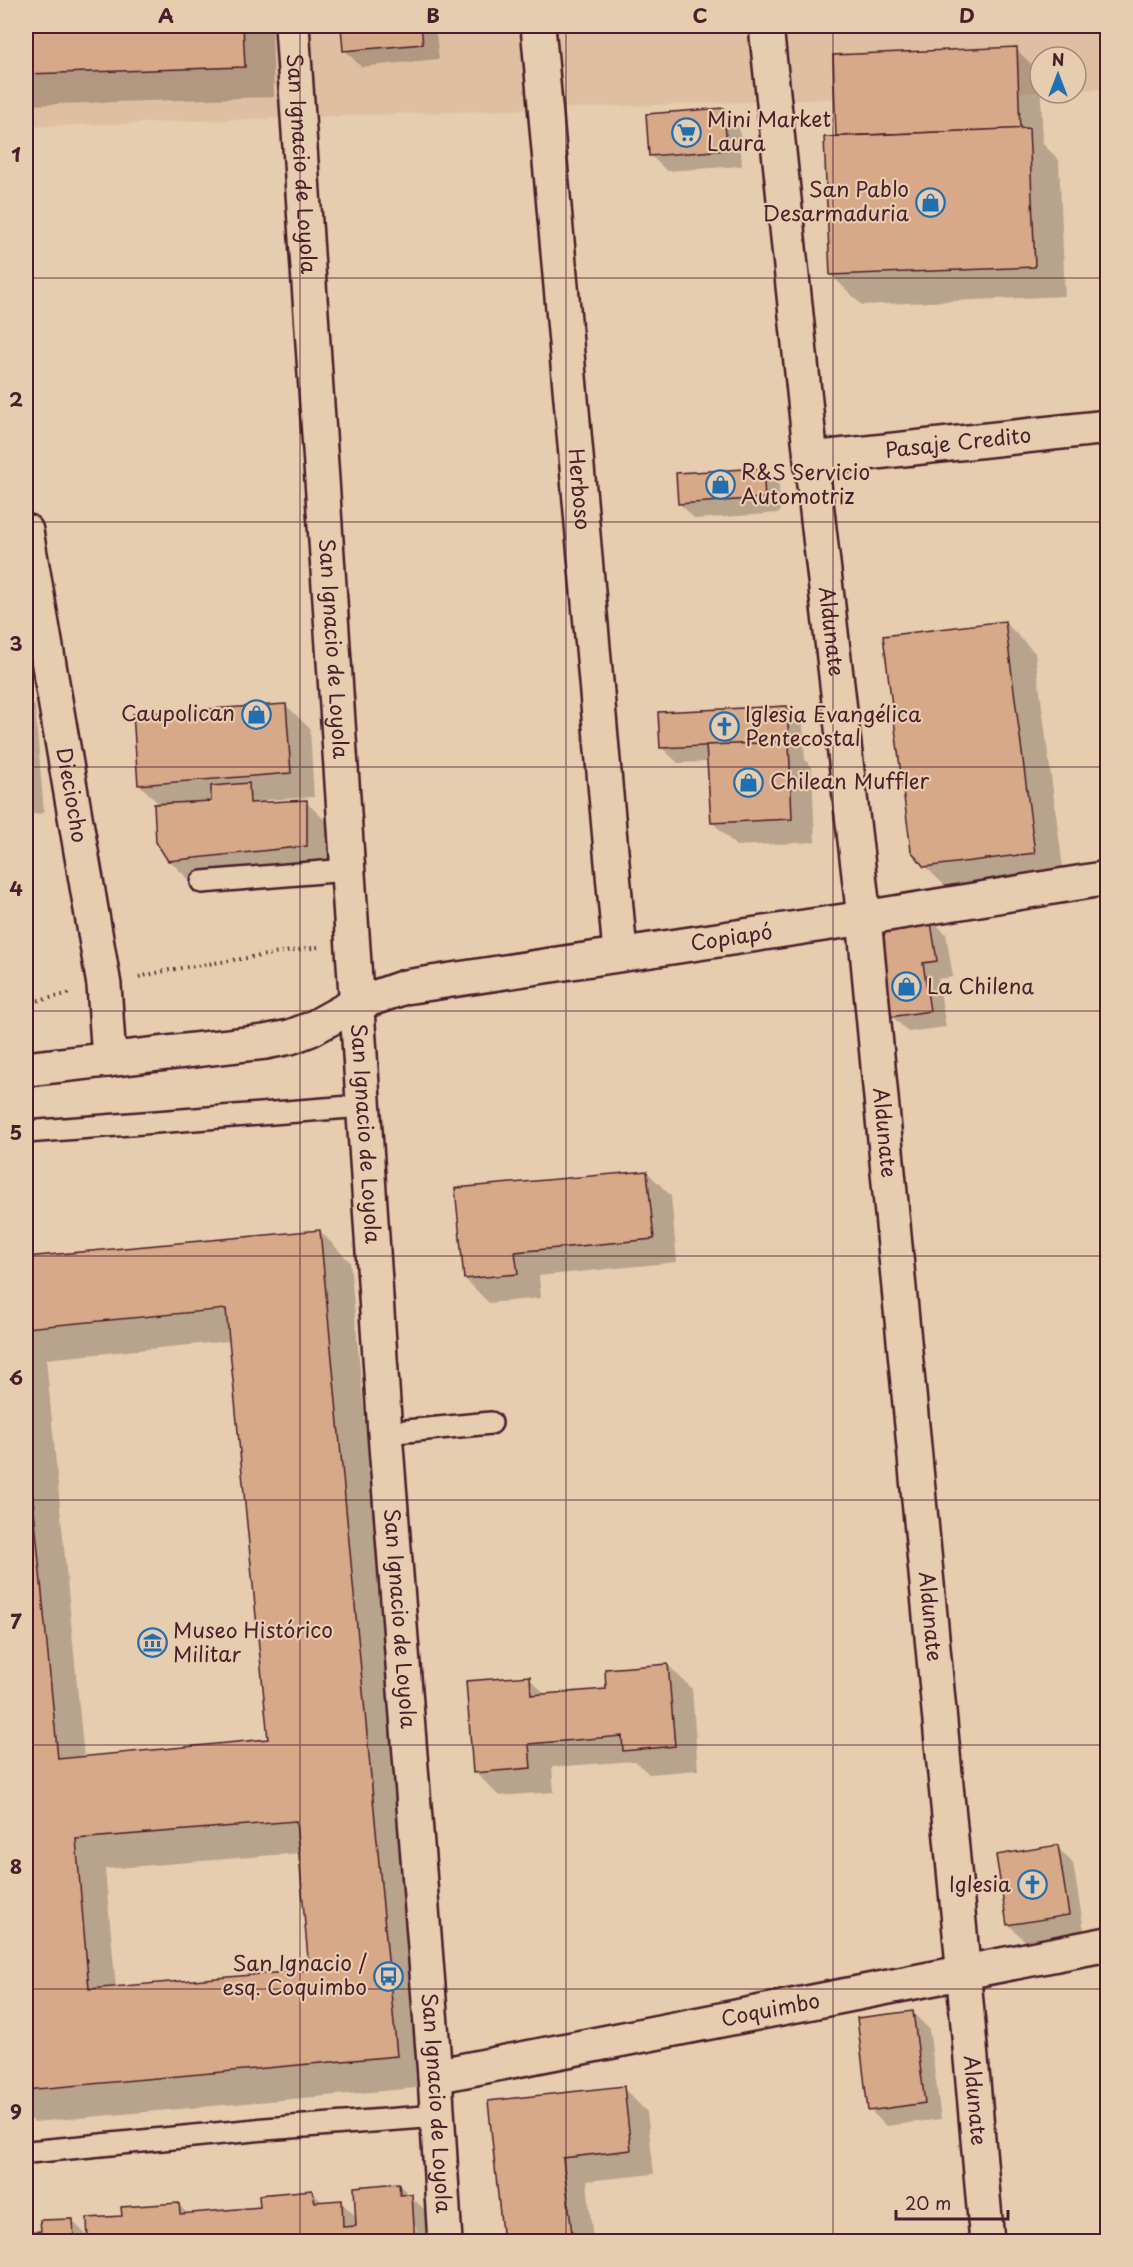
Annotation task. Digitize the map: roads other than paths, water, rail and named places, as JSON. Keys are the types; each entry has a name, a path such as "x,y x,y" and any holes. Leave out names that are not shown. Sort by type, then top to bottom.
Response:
{"street":[{"name":"San Ignacio de Loyola","path":"292,26 385,1433 438,2116 445,2241"},
{"name":"Herboso","path":"538,26 620,953"},
{"name":"Aldunate","path":"766,26 811,459 864,918 964,1972 987,2241"},
{"name":"Pasaje Credito","path":"811,459 1107,427"},
{"name":"Dieciocho","path":"26,531 31,590 104,985 109,1060"},
{"name":"Copiapó","path":"26,1069 282,1039 311,1029 356,1004 405,987 864,918 1107,878"},
{"name":"Coquimbo","path":"435,2076 1107,1944"}],"lane":[{"path":"202,882 347,870"},
{"path":"26,1132 363,1106"},
{"path":"385,1433 491,1423"},
{"path":"29,2152 265,2129 438,2116"}],"place":[{"name":"Mini Market Laura","path":"686,132"},
{"name":"San Pablo Desarmaduria","path":"930,202"},
{"name":"R&S Servicio Automotriz","path":"720,485"},
{"name":"Caupolican","path":"256,714"},
{"name":"Iglesia Evangélica Pentecostal","path":"724,727"},
{"name":"Chilean Muffler","path":"749,782"},
{"name":"La Chilena","path":"906,987"},
{"name":"Museo Histórico Militar","path":"152,1643"},
{"name":"Iglesia","path":"1032,1885"},
{"name":"San Ignacio / esq. Coquimbo","path":"388,1976"}]}
